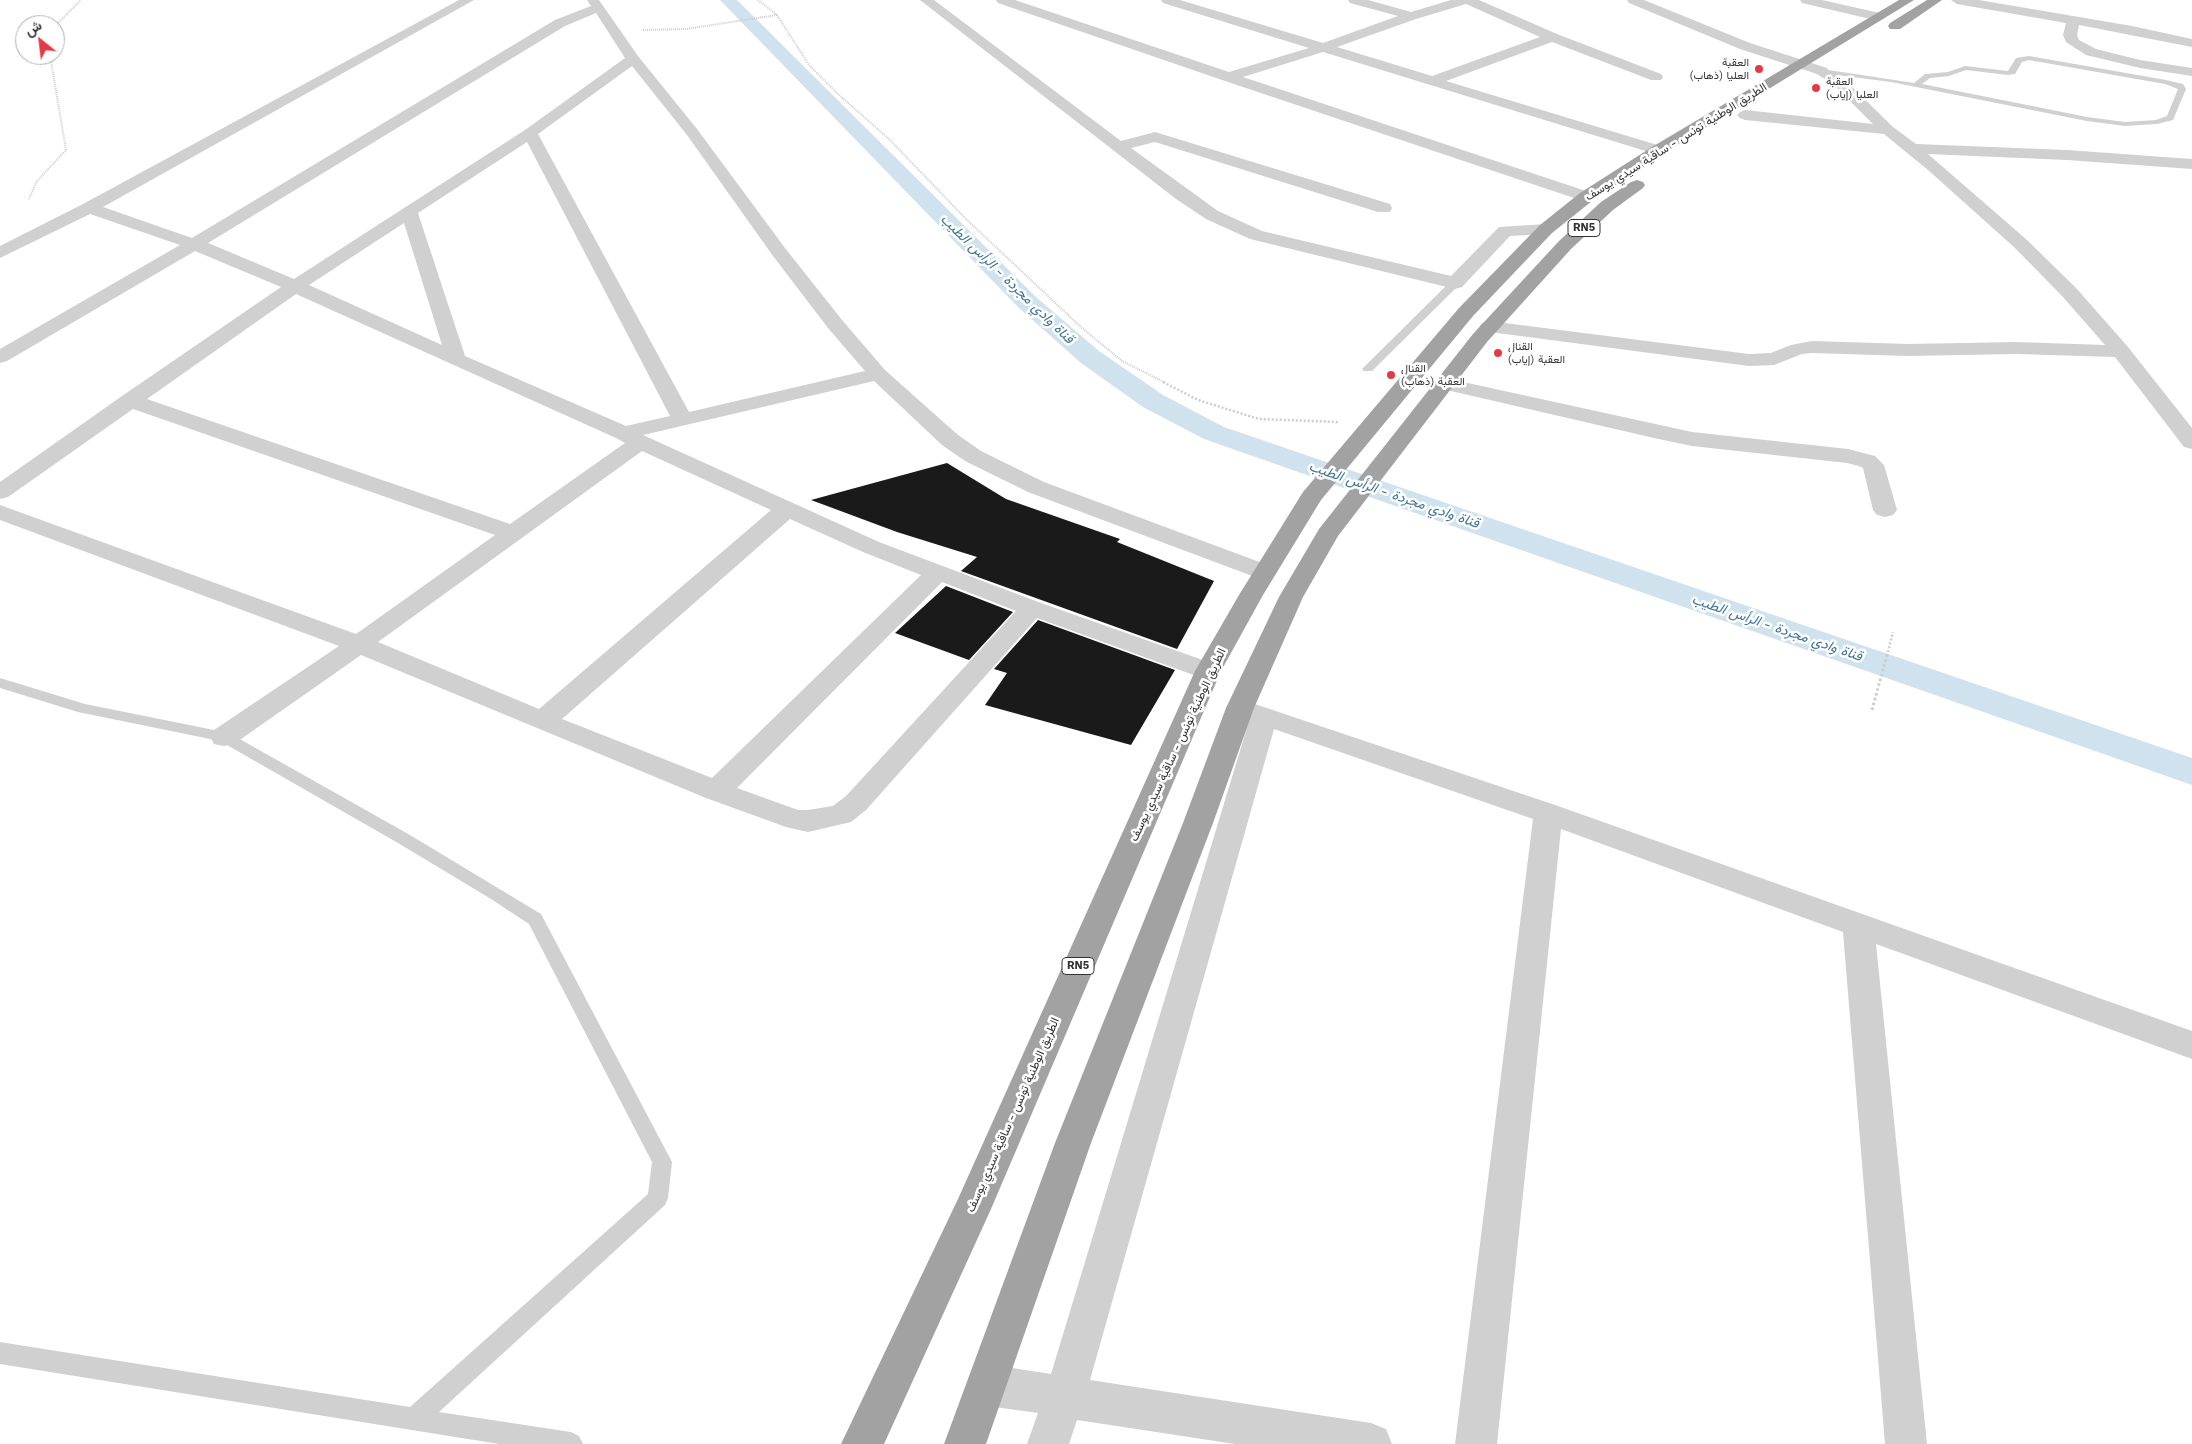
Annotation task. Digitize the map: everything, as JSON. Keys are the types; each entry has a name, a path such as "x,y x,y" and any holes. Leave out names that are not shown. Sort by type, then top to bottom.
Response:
{"highway":[{"path":"1887,32 1936,0"},
{"name":"الطريق الوطنية تونس - ساقية سيدي يوسف","path":"1660,159 1801,64 1855,34 1902,3"},
{"name":"الطريق الوطنية تونس - ساقية سيدي يوسف","path":"862,1444 972,1210 1208,671 1264,572 1311,497 1466,312 1546,229 1586,197 1745,115 1838,61"},
{"name":"الطريق الوطنية تونس - ساقية سيدي يوسف","path":"965,1444 988,1386 1073,1143 1191,842 1252,713 1291,596 1327,534 1489,327 1572,239 1607,206 1647,178"}],"street":[{"path":"0,253 89,208 468,0"},
{"path":"926,0 1182,195 1233,226 1283,243 1456,283 1505,231 1546,229"},
{"path":"1002,0 1586,197"},
{"path":"1167,0 1432,81 1660,159"},
{"path":"1354,0 1411,16"},
{"path":"1227,76 1322,48 1411,16 1467,0 1552,37 1656,77"},
{"path":"1633,0 1710,32 1822,71 1839,82 1888,130 1934,167 2021,244 2070,293 2121,351 2192,442"},
{"path":"1806,0 1879,17"},
{"path":"1956,0 2192,44"},
{"path":"1880,2 1902,3"},
{"path":"0,358 194,244 560,23 596,4 633,59 668,100 719,167 810,293 878,374 950,440 973,456 1036,487 1264,572"},
{"path":"2073,21 2070,35 2073,42 2091,52 2140,64 2192,72"},
{"path":"1432,81 1552,37"},
{"path":"0,492 129,400 295,286 530,133 633,59"},
{"path":"1745,115 1888,130"},
{"path":"530,133 682,419"},
{"path":"1117,147 1155,136 1384,208"},
{"path":"1911,149 2067,155 2192,164"},
{"path":"89,208 194,244 295,286 632,437 787,510 937,573 1208,671"},
{"path":"409,212 456,359"},
{"path":"1489,327 1749,360 1774,359 1798,349 1812,347 1908,350 2008,348 2121,351"},
{"path":"224,737 359,644 512,533 632,437 682,419 878,374"},
{"path":"1445,384 1663,434 1848,456 1867,461 1873,465 1885,510"},
{"path":"129,400 512,533"},
{"path":"542,721 787,510"},
{"path":"0,512 359,644 542,721 716,791 796,820 816,821 840,815 856,803 1032,608"},
{"path":"716,791 937,573"},
{"path":"1048,1444 1064,1398 1252,713 1548,813 2192,1045"},
{"path":"1476,1444 1548,813"},
{"path":"1858,925 1906,1444"},
{"path":"988,1386 1371,1444"}],"lane":[{"path":"1822,71 1916,85 2087,119 2125,124 2157,122 2170,118 2182,89 2180,86 2166,82 2029,58 2019,60 2012,72 2002,74 1965,68 1949,74 1928,76 1916,85"},
{"path":"1368,369 1456,283"},
{"path":"0,683 83,709 224,737 404,839 497,894 534,919 662,1162 658,1198 414,1419"},
{"path":"0,1353 571,1444"}],"path":[{"path":"65,16 81,0"},
{"path":"758,0 777,15 809,65 837,93 889,139 966,219 1082,328 1122,360 1198,400 1259,419 1367,429"},
{"path":"612,29 678,29 777,15"},
{"path":"29,199 36,181 66,150 52,65"},
{"path":"1872,710 1893,632"}],"building":[{"path":"947,463 1006,499 1120,539 1117,542 1214,581 1177,649 961,571 977,557 897,532 811,500"},
{"path":"946,586 1013,612 969,660 895,633"},
{"path":"1038,620 1175,670 1131,745 985,705 1007,673 994,669"}],"waterway":[{"name":"قناة وادي مجردة - الرأس الطيب","path":"728,0 1027,302 1090,357 1153,401 1214,433 2192,772"}],"place":[{"name":"العقبة العليا (ذهاب)","path":"1759,69"},
{"name":"العقبة العليا (إياب)","path":"1816,88"},
{"name":"القنال العقبة (إياب)","path":"1498,353"},
{"name":"القنال العقبة (ذهاب)","path":"1391,375"}]}
